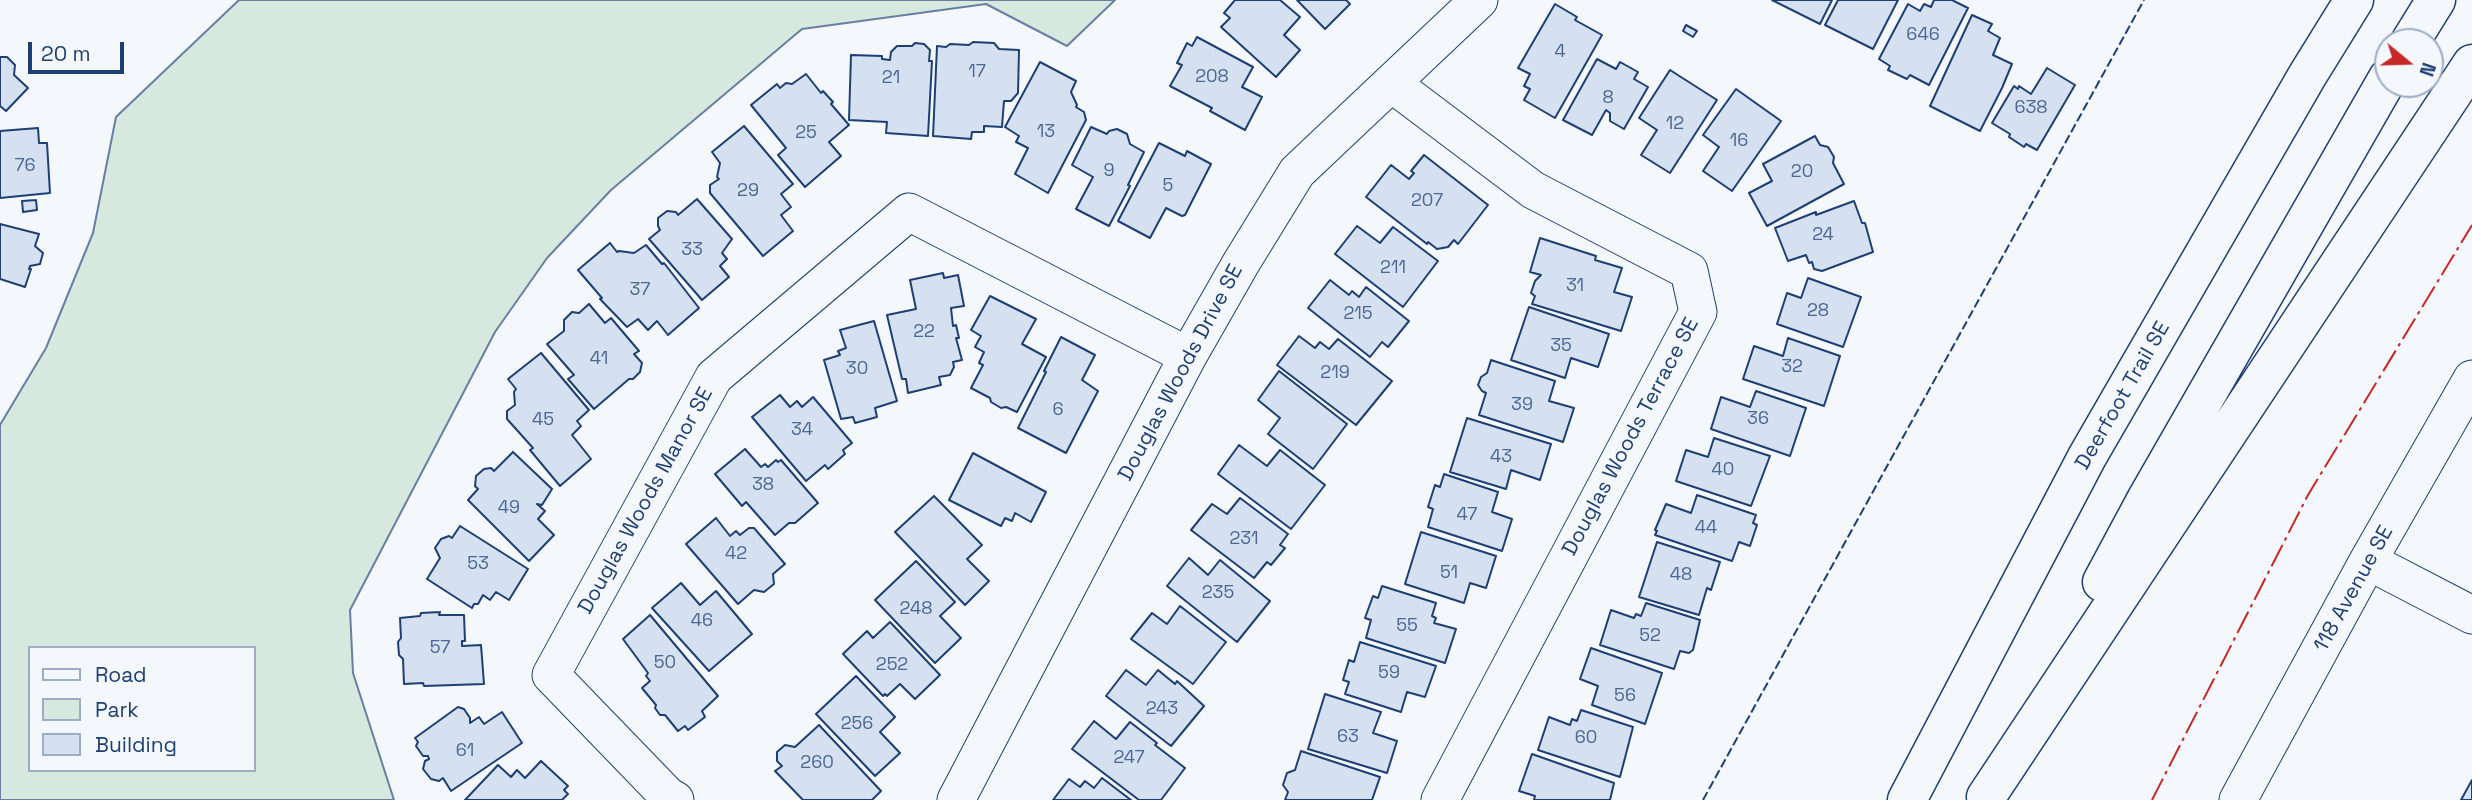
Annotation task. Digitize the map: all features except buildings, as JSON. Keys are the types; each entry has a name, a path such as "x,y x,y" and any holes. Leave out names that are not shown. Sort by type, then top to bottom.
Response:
{"highway":[{"path":"2307,76 2339,0"},
{"name":"Deerfoot Trail SE","path":"1907,800 2087,457 2307,76 2354,0"},
{"path":"2419,28 2436,0"},
{"path":"1986,799 2472,64"},
{"path":"1986,799 2146,500 2377,98"}],"street":[{"name":"Douglas Woods Drive SE","path":"956,800 1188,356 1297,172 1479,0"},
{"name":"Douglas Woods Terrace SE","path":"1391,83 1533,190 1689,271 1698,312 1440,800"},
{"name":"Douglas Woods Manor SE","path":"675,800 668,796 551,674 714,377 909,212 1188,356"},
{"name":"118 Avenue SE","path":"2238,800 2368,561 2472,379"},
{"path":"2368,561 2472,615"}],"green space":[{"path":"239,0 1115,0 1067,46 986,4 802,29 611,190 547,258 495,332 350,610 353,673 394,800 0,800 0,425 46,348 93,233 116,117"}],"fence":[{"path":"1703,800 2144,0"}],"power":[{"path":"2152,800 2308,495 2472,225"}]}
